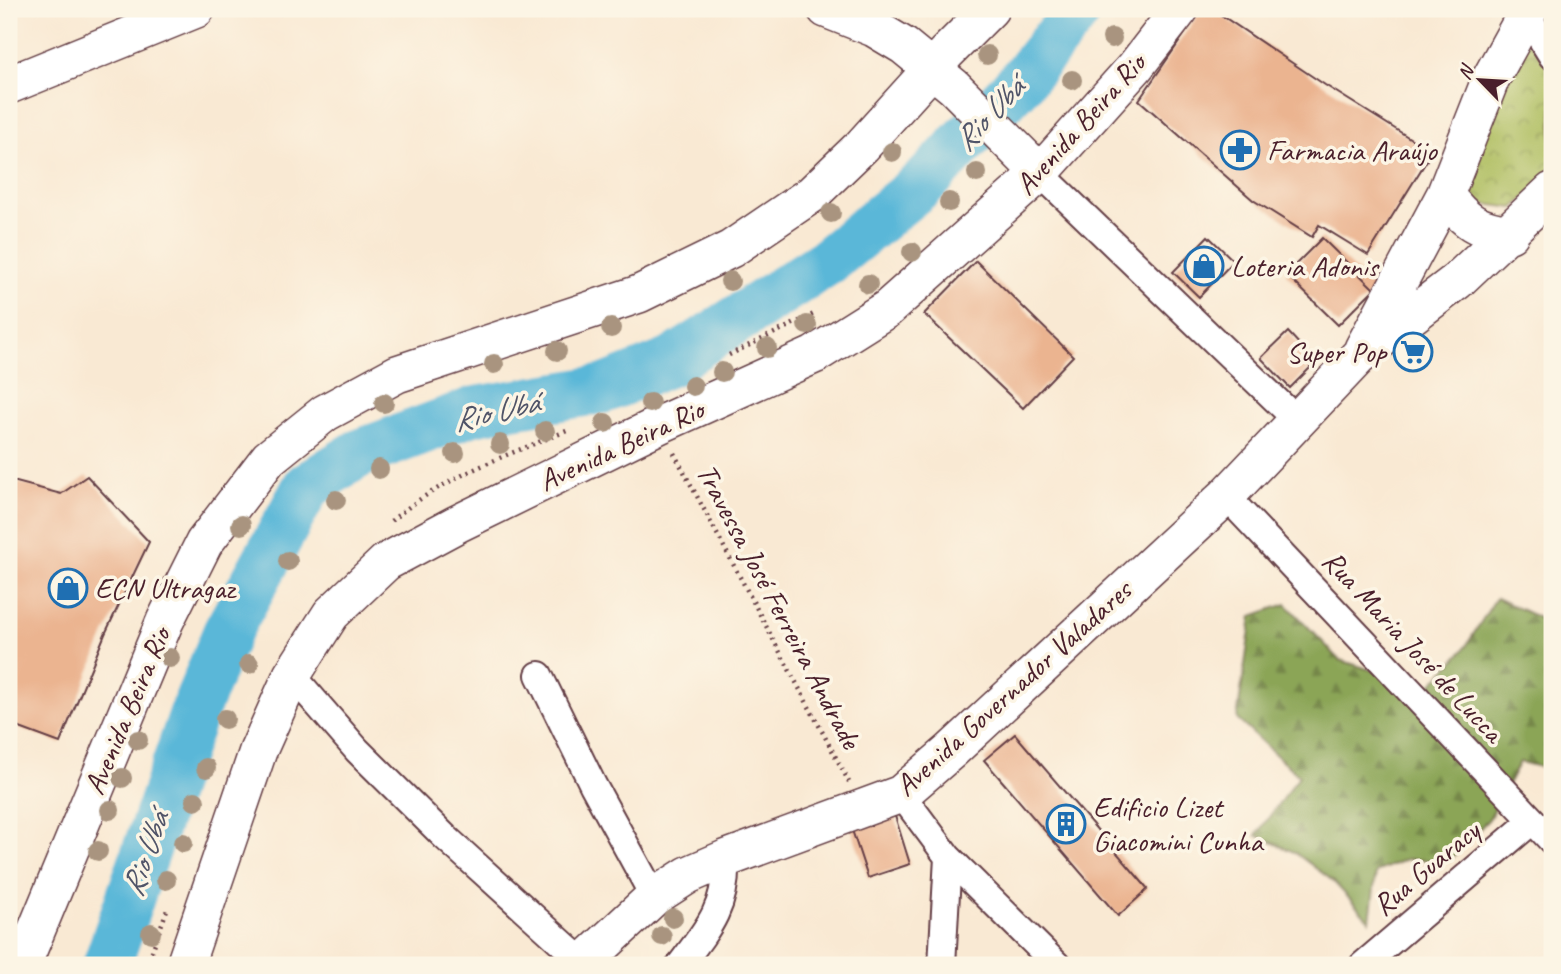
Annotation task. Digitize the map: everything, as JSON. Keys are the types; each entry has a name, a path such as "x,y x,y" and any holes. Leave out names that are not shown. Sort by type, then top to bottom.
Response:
{"main road":[{"path":"9,85 196,9"},
{"path":"826,9 894,38 945,80 1029,162"},
{"name":"Avenida Beira Rio","path":"22,965 170,610 204,543 269,458 325,413 397,374 639,294 732,249 812,194 862,146 945,80 990,9"},
{"name":"Avenida Beira Rio","path":"185,965 258,751 292,675 331,614 386,562 457,524 659,425 814,355 887,309 1029,162 1135,67 1180,9"},
{"path":"1359,356 1445,195 1491,78 1528,11"},
{"path":"1359,356 1420,312 1510,234 1552,191"},
{"path":"1445,195 1473,225 1510,234"},
{"name":"Avenida Governador Valadares","path":"583,964 654,897 688,875 901,794 1226,496 1359,356"}],"street":[{"path":"1528,11 1552,56"},
{"path":"1029,162 1299,422"},
{"name":"Rua Maria José de Lucca","path":"1226,496 1552,841"},
{"path":"292,675 357,750 445,837 583,964"},
{"path":"539,675 593,785 654,897"},
{"path":"901,794 948,858 1044,959"},
{"name":"Rua Guaracy","path":"1363,965 1532,821"},
{"path":"942,965 948,858"},
{"path":"680,965 713,920 722,901 726,879 725,859"}],"path":[{"name":"Travessa José Ferreira Andrade","path":"659,425 863,807"}],"green space":[{"path":"1522,34 1552,68 1552,174 1514,208 1484,204 1462,194"},
{"path":"1496,598 1552,624 1552,770 1520,762 1489,819 1449,861 1407,859 1376,872 1370,921 1333,881 1294,852 1256,835 1299,776 1237,719 1252,616 1286,604 1340,660 1428,688 1463,651"}],"building":[{"path":"1202,9 1212,9 1325,85 1432,152 1368,255 1319,225 1312,237 1253,200 1139,100"},
{"name":"Loteria Adonis","path":"1208,236 1234,261 1199,297 1173,272"},
{"path":"1322,238 1374,289 1338,325 1286,274"},
{"path":"976,261 1073,356 1023,408 924,314"},
{"path":"1288,332 1316,362 1290,388 1261,358"},
{"name":"ECN Ultragaz","path":"87,476 149,542 105,634 60,743 9,724 9,480 61,494"},
{"name":"Edificio Lizet Giacomini Cunha","path":"1015,734 1148,889 1118,916 984,760"},
{"path":"895,816 910,864 868,878 848,818"}],"waterway":[{"name":"Rio Ubá","path":"107,965 195,709 227,632 307,486 358,454 474,411 604,389 671,362 828,261 927,180 1021,81 1079,9"}],"place":[{"name":"Farmacia Araújo","path":"1240,150"},
{"name":"Loteria Adonis","path":"1204,266"},
{"name":"Super Pop","path":"1413,352"},
{"name":"ECN Ultragaz","path":"68,588"},
{"name":"Edificio Lizet Giacomini Cunha","path":"1066,824"}]}
